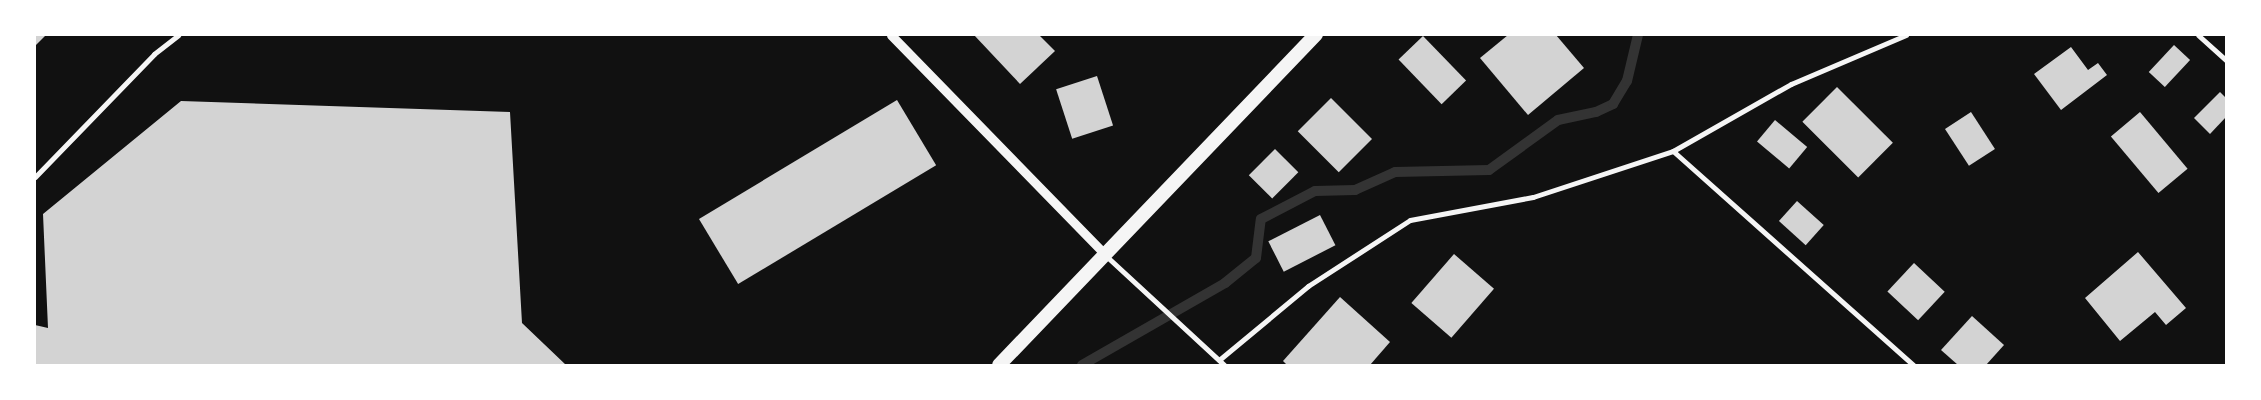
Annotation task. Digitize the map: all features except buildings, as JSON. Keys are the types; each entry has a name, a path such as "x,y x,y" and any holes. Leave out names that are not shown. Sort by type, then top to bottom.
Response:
{"highway":[{"path":"999,365 1104,253 1316,35"}],"street":[{"path":"35,177 154,54 178,35"},
{"path":"891,35 1104,253 1224,365"},
{"path":"1219,360 1308,286 1410,220 1533,197 1673,151 1791,84 1906,35"},
{"path":"2198,35 2226,60"},
{"path":"1673,151 1913,365"}],"waterway":[{"path":"1082,365 1225,283 1256,258 1261,219 1315,191 1355,190 1395,172 1489,170 1558,120 1596,112 1613,104 1627,81 1638,35"}]}
